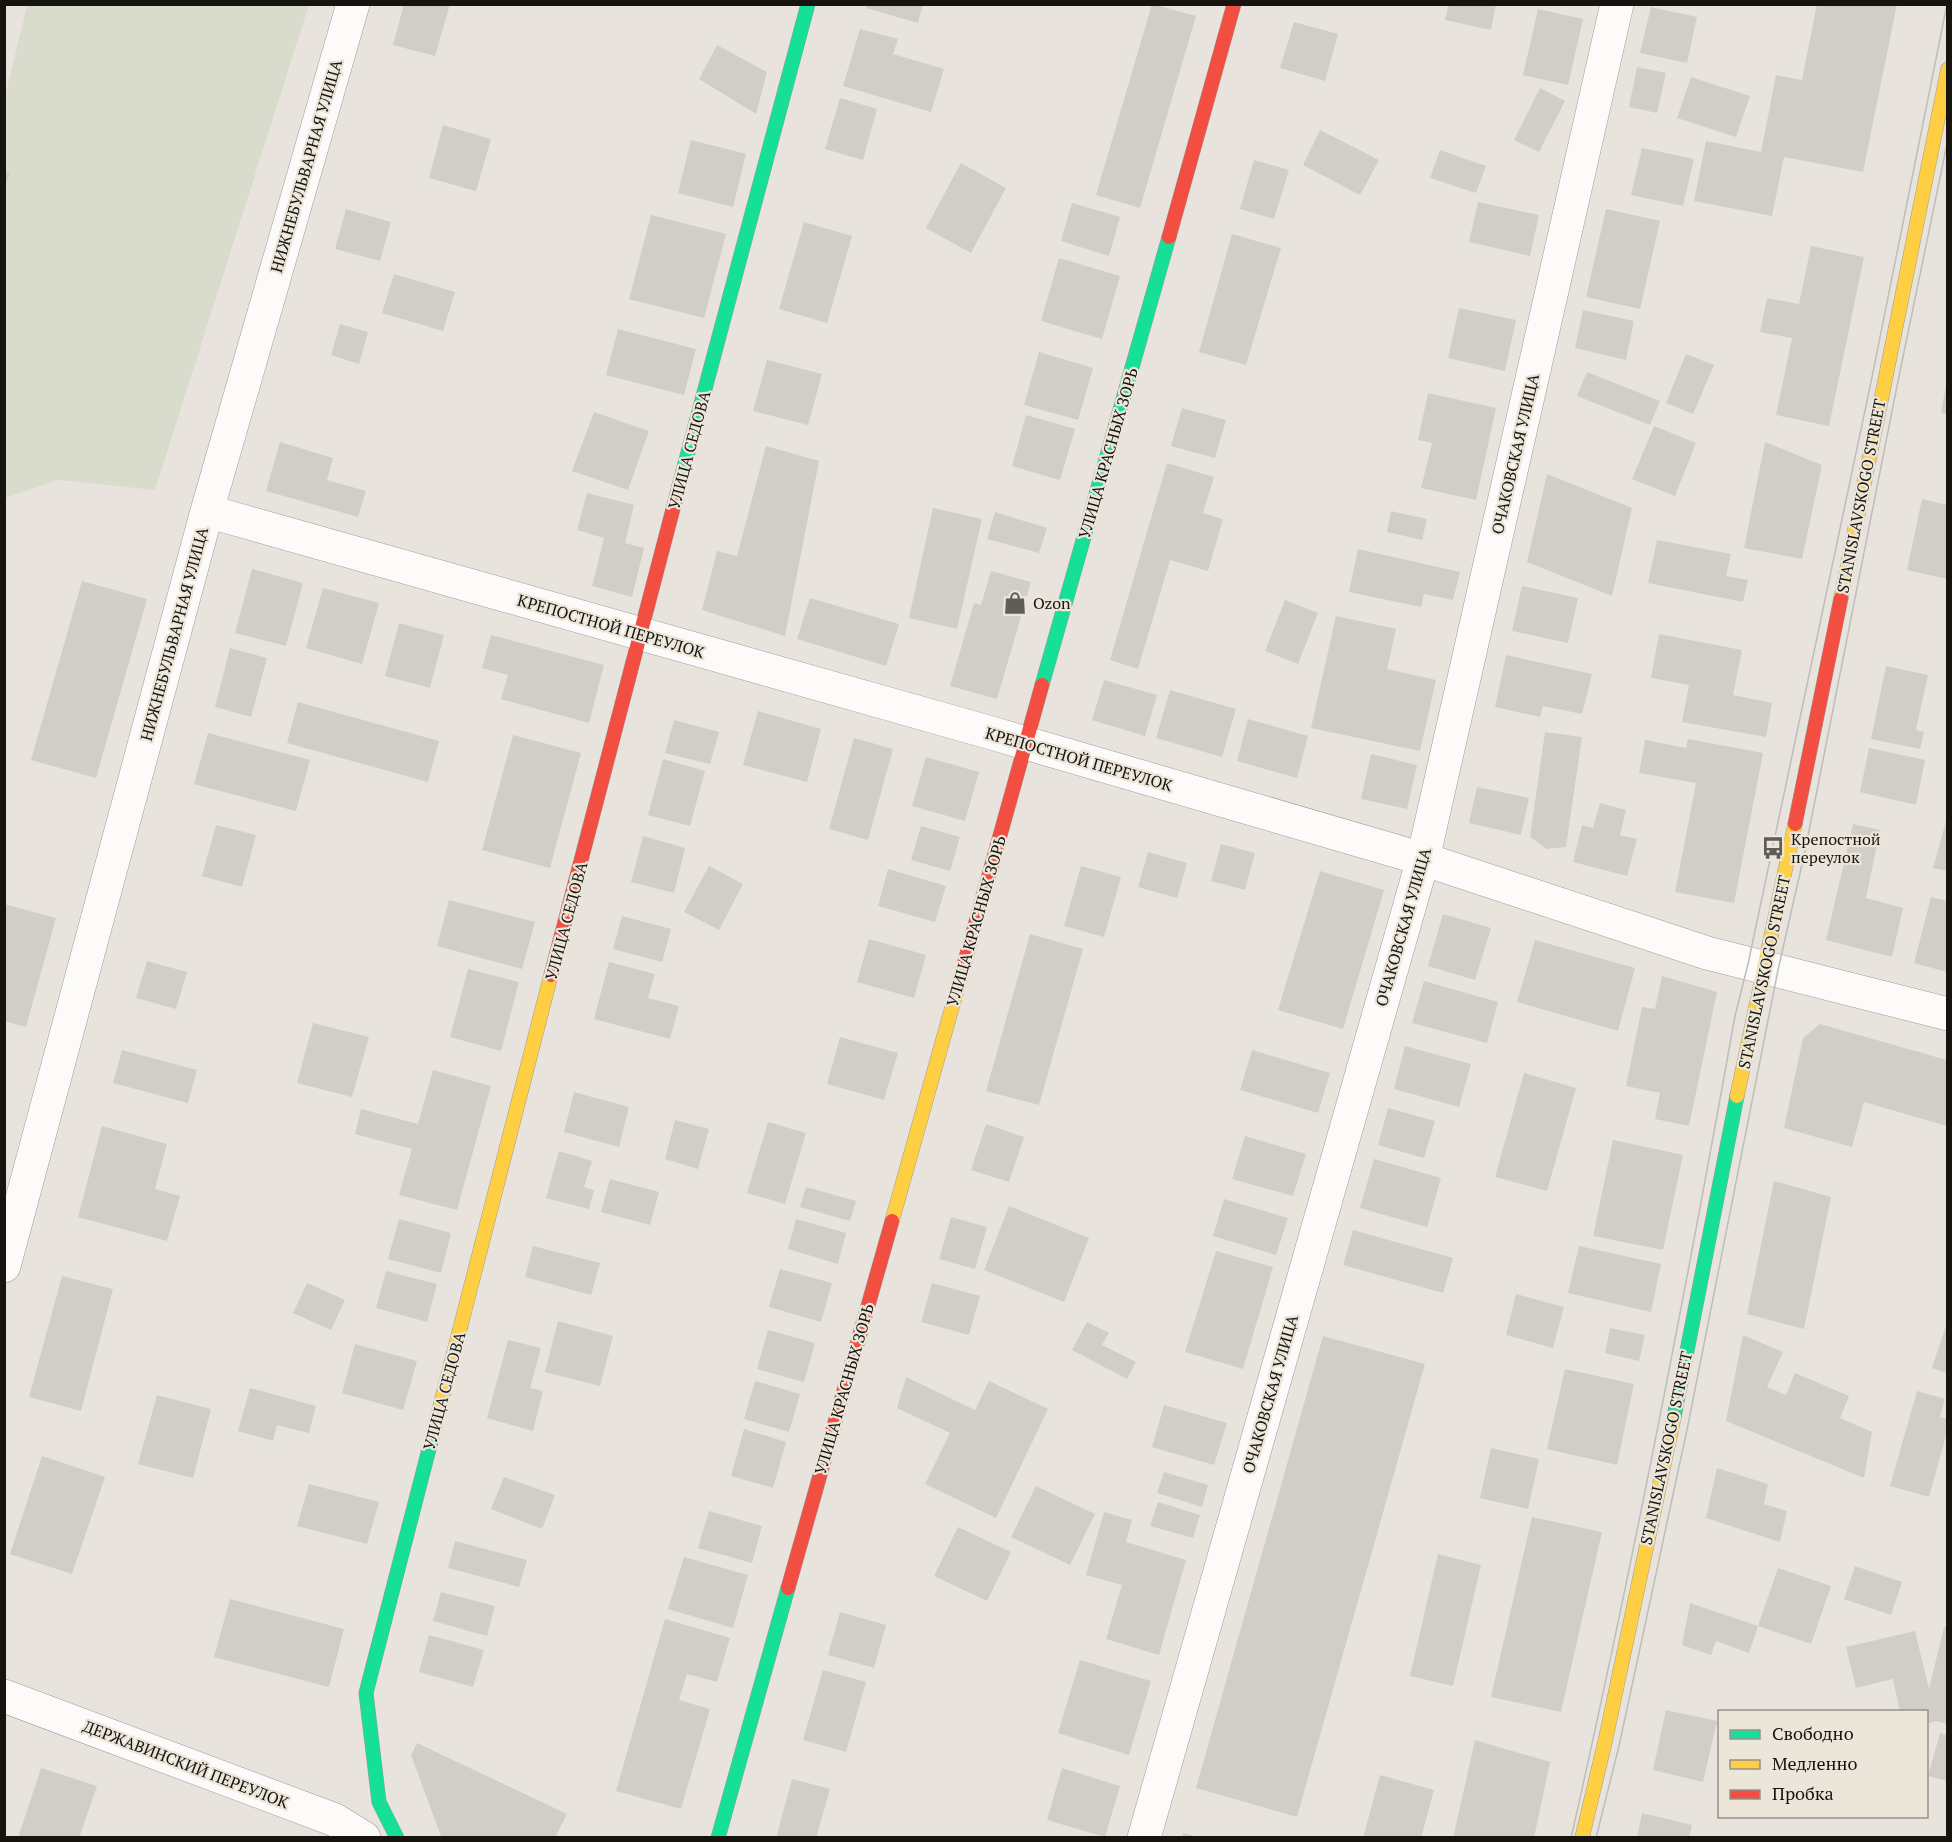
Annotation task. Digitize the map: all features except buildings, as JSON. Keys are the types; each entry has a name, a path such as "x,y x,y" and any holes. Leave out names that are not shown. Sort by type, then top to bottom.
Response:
{"street":[{"name":"НИЖНЕБУЛЬВАРНАЯ УЛИЦА","path":"4,1266 207,511 352,4"},
{"name":"УЛИЦА СЕДОВА","path":"398,1838 379,1802 366,1693 640,633 808,4"},
{"name":"УЛИЦА КРАСНЫХ ЗОРЬ","path":"718,1838 1234,4"},
{"name":"ОЧАКОВСКАЯ УЛИЦА","path":"1144,1838 1423,859 1617,4"},
{"name":"STANISLAVSKOGO STREET","path":"1582,1838 1605,1742 1672,1425 1726,1146 1790,850 1947,69"},
{"name":"КРЕПОСТНОЙ ПЕРЕУЛОК","path":"207,511 1026,743 1423,859 1707,953 1947,1014"},
{"name":"ДЕРЖАВИНСКИЙ ПЕРЕУЛОК","path":"4,1696 332,1829 364,1838"}],"shaded area":[{"path":"27,5 309,5 155,490 58,480 5,498 4,101"}],"tram line":[{"path":"1571,1838 1658,1427 1735,1016 1748,964 1871,382 1947,4"},
{"path":"1596,1838 1619,1746 1688,1425 1778,970 1805,851 1948,139"}],"traffic: fast":[{"path":"679,486 808,4"},
{"path":"1042,685 1169,237"},
{"path":"1674,1417 1737,1096"},
{"path":"397,1838 379,1802 366,1693 437,1418"},
{"path":"718,1838 788,1588"}],"traffic: slow":[{"path":"1841,598 1948,69"},
{"path":"1737,1096 1795,824"},
{"path":"437,1418 551,975"},
{"path":"892,1221 960,979"},
{"path":"1582,1838 1605,1742 1674,1417"}],"traffic: jam":[{"path":"1169,237 1234,4"},
{"path":"551,975 679,486"},
{"path":"1795,824 1841,598"},
{"path":"960,979 1042,685"},
{"path":"788,1588 892,1221"}],"place":[{"name":"Ozon","path":"1015,603"},
{"name":"Крепостной переулок","path":"1773,848"}]}
